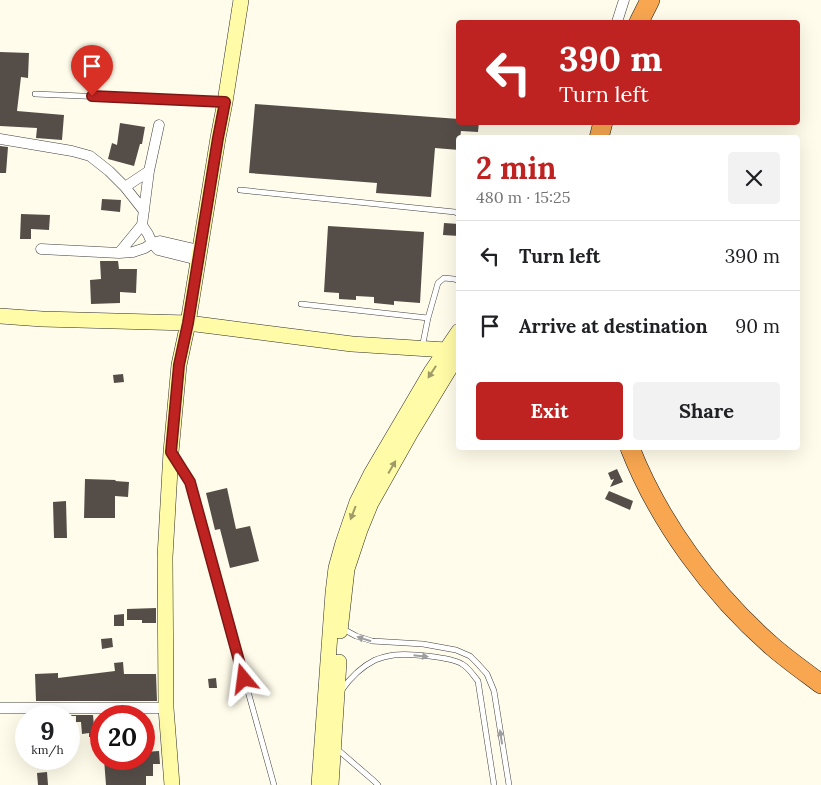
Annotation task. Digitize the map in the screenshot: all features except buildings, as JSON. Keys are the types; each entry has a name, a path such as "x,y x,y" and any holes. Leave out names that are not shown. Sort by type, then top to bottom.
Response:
{"highway":[{"path":"640,20 650,0"},
{"path":"631,450 645,482 669,525 706,575 746,622 791,662 821,684"}],"street":[{"path":"172,785 166,708 165,557 171,452 179,365 188,323 241,0"},
{"path":"618,20 624,0"},
{"path":"639,20 643,0"},
{"path":"119,253 142,225 149,171 160,124"},
{"path":"0,139 72,151 90,156 125,187 144,211"},
{"path":"125,187 149,171"},
{"path":"142,225 152,244 158,250 198,255"},
{"path":"42,249 119,253 139,250 152,244"},
{"path":"0,316 52,320 188,323 352,344 454,353"},
{"path":"331,785 337,698 336,625 333,593 336,568 346,531 357,502 371,474 431,372 454,353"},
{"path":"319,785 336,625"},
{"path":"0,708 166,708"}],"lane":[{"path":"35,94 225,102"},
{"path":"240,190 456,212"},
{"path":"421,349 438,283 444,278 456,281"},
{"path":"301,304 428,318"},
{"path":"171,452 190,482 274,785"},
{"path":"336,625 356,636 372,641 422,644 456,650 470,656 487,674 494,691 510,785"},
{"path":"392,642 394,655"},
{"path":"337,698 349,680 361,670 376,660 394,655 451,660 463,664 478,682 494,785"},
{"path":"471,673 477,663"},
{"path":"333,746 378,785"}],"route":[{"path":"92,96 225,102 188,323 179,365 171,452 190,482 244,679"}]}
